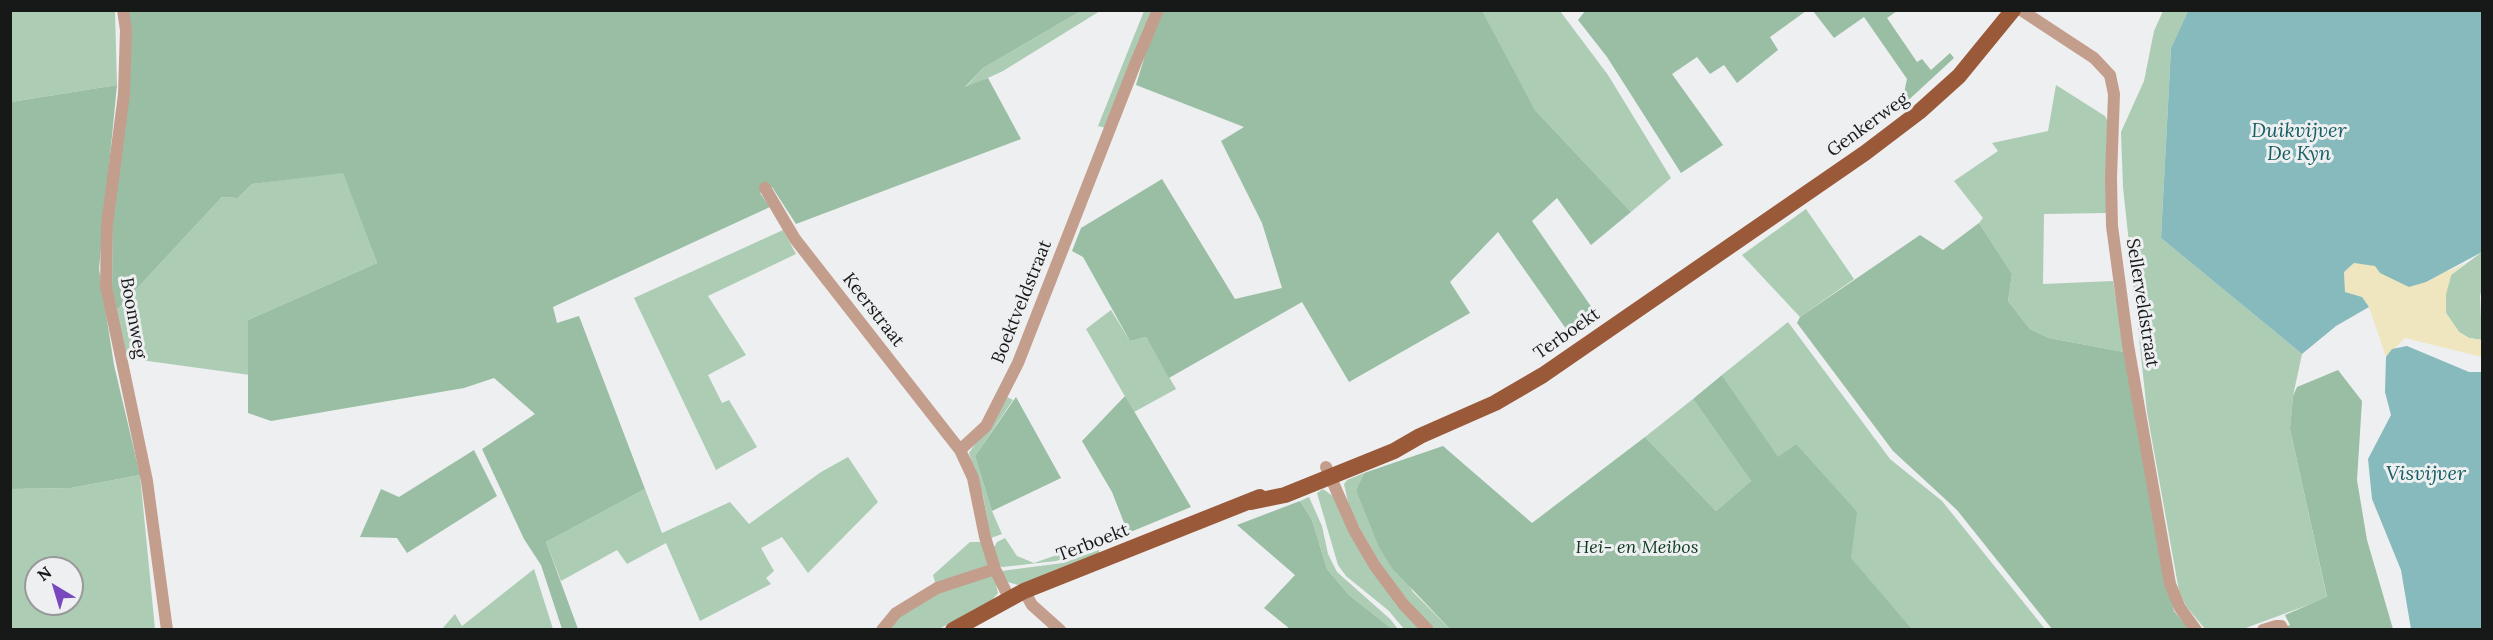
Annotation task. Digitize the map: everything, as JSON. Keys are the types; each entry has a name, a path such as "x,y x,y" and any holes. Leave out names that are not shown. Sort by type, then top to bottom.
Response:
{"main road":[{"name":"Genkerweg","path":"1727,248 1865,153 1939,96 2020,12"},
{"name":"Terboekt","path":"953,630 1016,594 1251,502 1285,495 1329,472 1394,452 1420,436 1515,392 1727,248"}],"street":[{"name":"Boomweg","path":"123,10 126,30 124,94 107,225 106,286 147,481 167,630"},
{"name":"Boektveldstraat","path":"960,450 986,426 1018,363 1158,10"},
{"name":"Sellerveldstraat","path":"2020,12 2094,58 2110,75 2114,94 2112,226 2128,345 2170,584 2180,608 2196,630"},
{"name":"Keerstraat","path":"765,188 795,239 960,450"},
{"path":"960,450 973,478 985,537 995,569 1016,594 1060,630"},
{"path":"1329,472 1354,530 1375,566 1404,605 1428,630"},
{"path":"882,630 896,614 937,588 995,569"},
{"path":"2263,630 2276,626 2281,626 2283,630"}],"green space":[{"path":"11,11 115,11 117,85 11,102"},
{"path":"128,11 1081,11 983,68 965,87 988,78 1021,139 796,224 772,187 760,193 770,207 553,307 557,323 579,316 645,489 546,542 578,629 562,629 541,565 524,539 482,449 535,414 494,378 464,388 271,421 248,413 248,320 377,263 343,173 252,184 238,198 222,197 117,310 112,288 113,212"},
{"path":"1081,11 1100,11 1003,71 964,89 983,68"},
{"path":"1144,11 1154,11 1106,128 1098,126"},
{"path":"1163,11 1482,11 1535,110 1631,212 1591,245 1557,198 1532,221 1599,318 1571,336 1498,232 1450,282 1470,313 1349,382 1302,302 1169,378 1146,337 1130,341 1083,257 1072,251 1081,228 1162,179 1235,299 1282,288 1262,223 1221,141 1244,127 1136,85 1149,42"},
{"path":"1481,11 1560,11 1608,75 1671,178 1631,212 1535,110"},
{"path":"1585,11 1806,11 1770,37 1778,50 1737,83 1724,65 1710,74 1697,57 1672,74 1723,145 1681,173 1607,57 1578,20"},
{"path":"1813,11 1897,11 1887,18 1917,62 1922,59 1931,70 1950,53 1954,58 1901,107 1907,79 1864,17 1834,38"},
{"path":"2163,11 2188,11 2171,48 2161,238 2302,354 2293,396 2290,429 2327,598 2243,629 2205,629 2186,606 2179,591 2147,412 2123,187 2121,132 2144,81 2154,31"},
{"path":"117,85 99,269 114,365 140,475 71,488 11,489 11,102"},
{"path":"2056,85 2105,116 2108,122 2106,213 2044,214 2043,284 2113,281 2124,352 2049,338 2030,329 2008,301 2012,274 1979,223 1983,218 1954,181 1998,151 1992,143 2048,131"},
{"path":"343,172 377,263 248,320 250,375 126,358 117,310 222,197 238,198 252,184"},
{"path":"1806,209 1854,279 1800,317 1742,255"},
{"path":"1979,223 2012,274 2008,301 2030,329 2049,338 2124,352 2174,611 2189,629 2052,629 1957,510 1893,451 1797,323 1800,317 1920,235 1943,250"},
{"path":"783,230 796,254 708,296 746,355 708,375 722,403 729,400 757,447 716,470 634,298"},
{"path":"2482,252 2480,296 2482,340 2469,338 2459,332 2446,313 2445,295 2451,275"},
{"path":"1111,310 1130,341 1146,337 1176,389 1134,412 1086,329"},
{"path":"1788,322 1890,459 1942,501 2045,629 1912,629 1850,558 1796,444 1778,458 1722,375"},
{"path":"2338,370 2362,401 2357,480 2367,540 2393,629 2277,630 2290,625 2285,615 2327,597 2290,429 2293,396 2297,387"},
{"name":"Hei- en Meibos","path":"1722,375 1778,457 1796,444 1857,512 1851,558 1912,629 1450,629 1392,568 1379,547 1356,490 1364,473 1443,446 1532,523 1645,437 1716,511 1751,481 1693,399"},
{"path":"1125,396 1191,507 1128,533 1112,492 1082,441"},
{"path":"1007,397 1013,400 975,456 992,511 1002,534 991,538 983,496 969,453"},
{"path":"1016,397 1061,478 992,511 975,456"},
{"path":"1693,399 1751,481 1716,511 1645,437"},
{"path":"474,450 497,496 407,553 397,538 360,537 381,489 399,497"},
{"path":"848,457 878,502 808,573 782,537 761,548 774,571 766,578 771,584 700,621 666,543 627,564 617,550 561,581 546,542 645,489 662,533 730,502 749,524 821,472"},
{"path":"1364,473 1356,490 1413,592 1450,629 1435,629 1414,608 1385,572 1350,511 1344,484 1347,480"},
{"path":"140,475 155,629 11,629 10,489 71,488"},
{"path":"1323,489 1334,497 1421,629 1404,629 1389,611 1346,576 1338,565 1317,493"},
{"path":"1309,497 1322,526 1328,554 1337,572 1390,619 1398,629 1392,629 1349,595 1327,569 1312,520 1300,501"},
{"path":"1300,501 1312,520 1327,569 1349,595 1392,629 1290,629 1264,608 1295,575 1237,525"},
{"path":"1005,538 1017,556 1034,563 1096,541 1099,547 1056,561 1003,567 999,566 993,549 997,542"},
{"path":"970,542 983,542 990,565 942,584 935,582 933,575"},
{"path":"1099,550 1099,553 1018,585 1008,582 1001,571 1063,563"},
{"path":"534,569 553,629 442,629 455,614 462,626"},
{"path":"981,576 994,576 998,593 992,600 939,629 885,630 896,618 926,597"}],"sand":[{"path":"2354,263 2449,271 2465,263 2451,275 2446,295 2446,313 2459,332 2469,338 2482,340 2482,357 2405,338 2386,357 2369,307 2362,297 2345,292 2344,272"}],"water":[{"name":"Duikvijver De Kyn","path":"2188,11 2482,11 2482,252 2426,282 2409,287 2380,273 2375,266 2354,263 2344,272 2345,292 2362,297 2369,307 2336,326 2302,354 2161,238 2171,48"},
{"name":"Visvijver","path":"2407,346 2469,372 2482,372 2482,629 2411,629 2401,570 2372,499 2368,459 2391,415 2385,392 2386,357 2392,349"}]}
